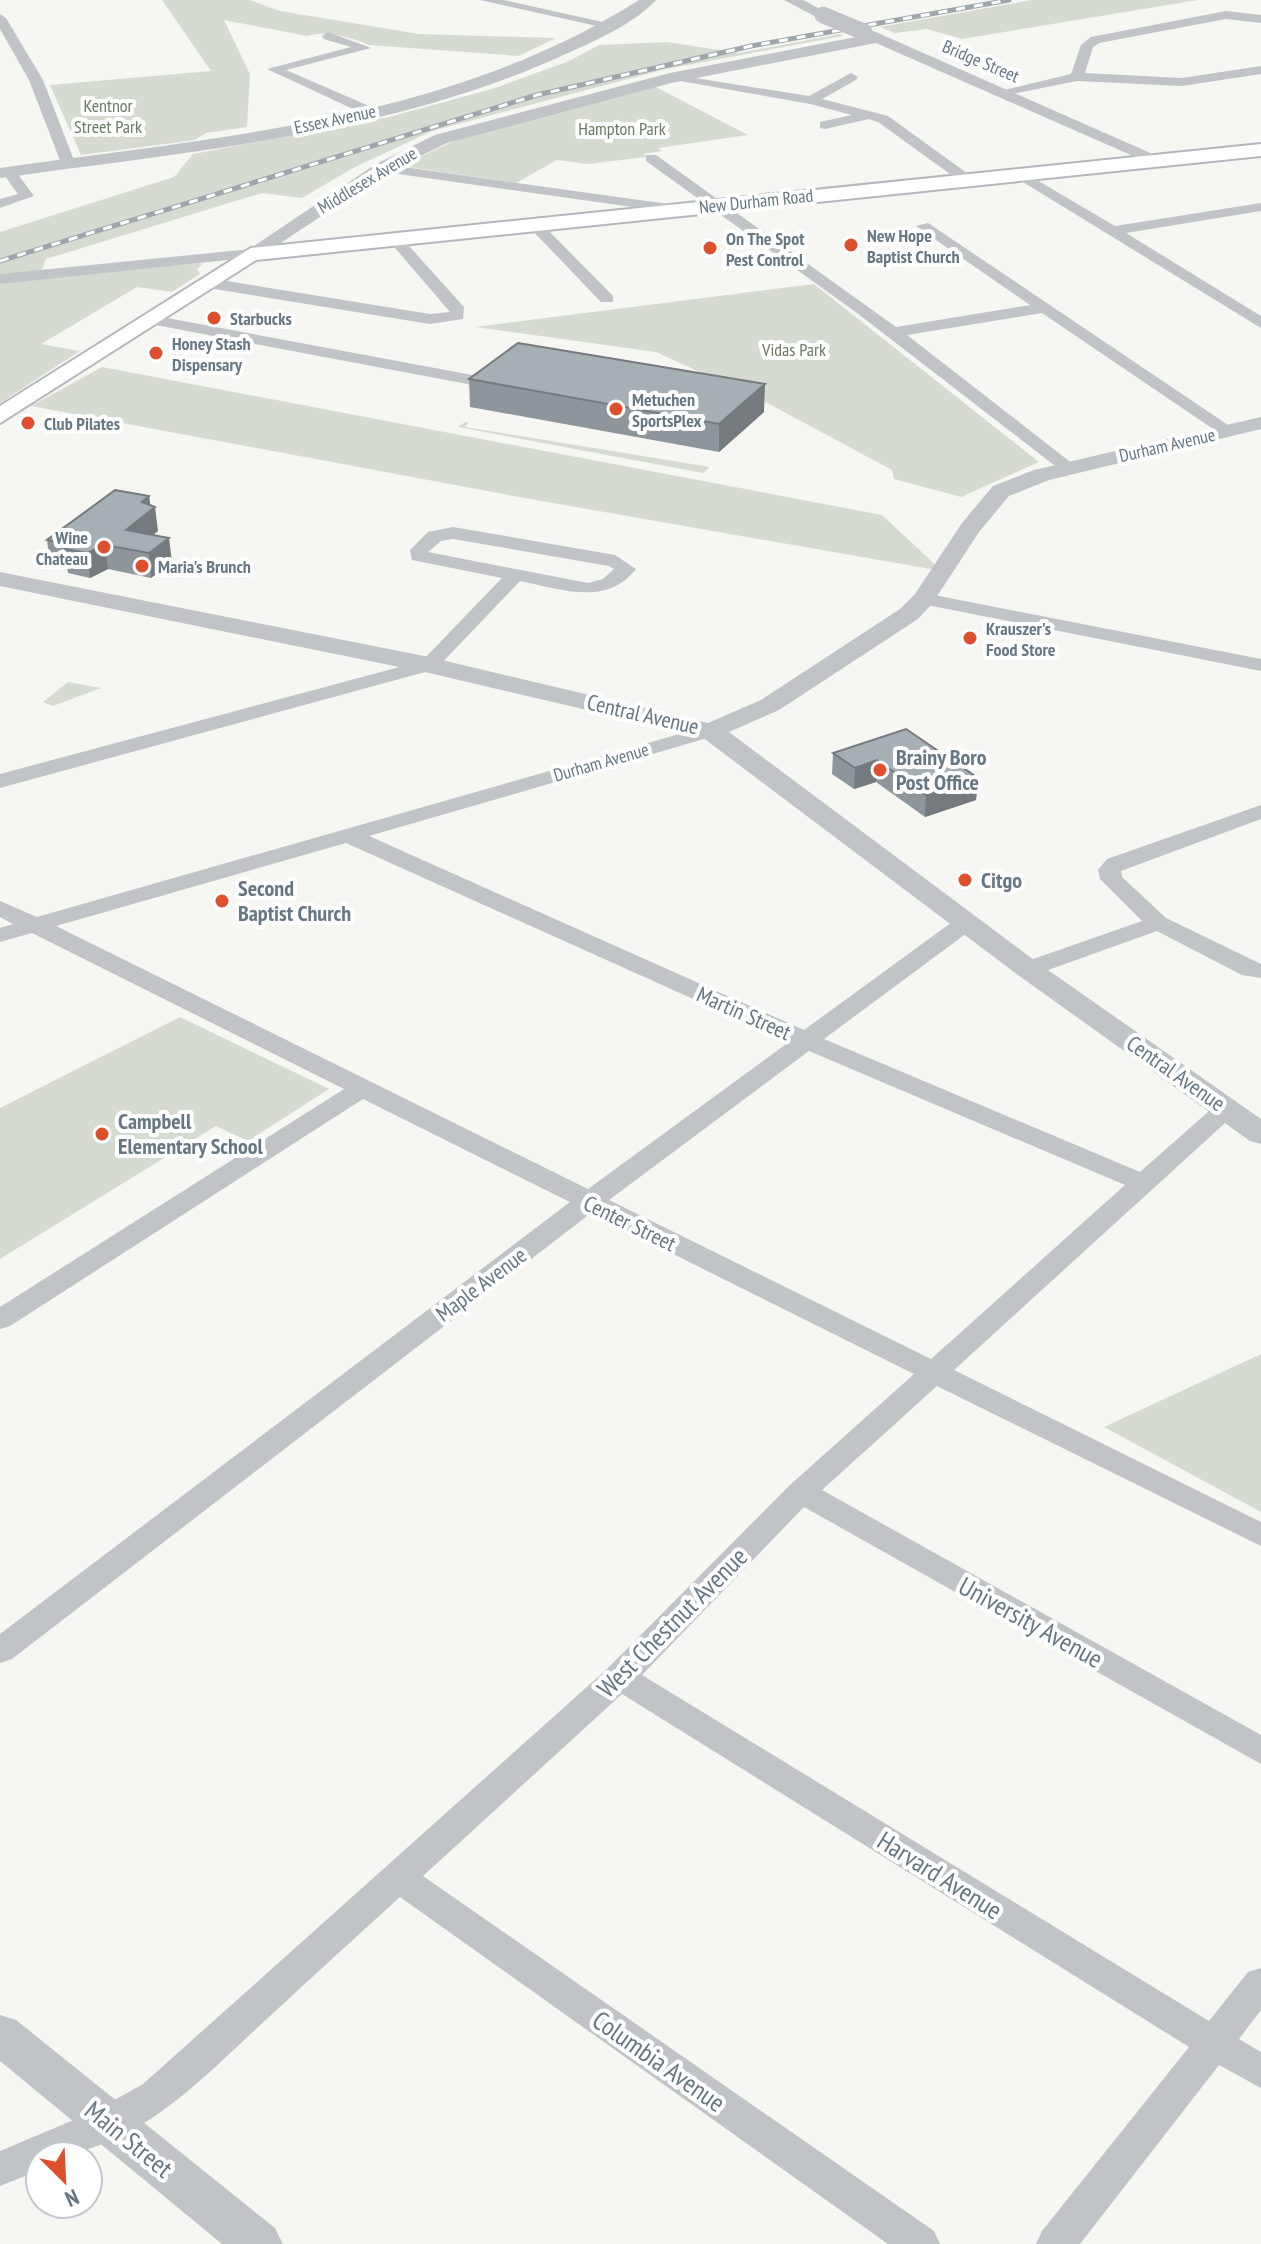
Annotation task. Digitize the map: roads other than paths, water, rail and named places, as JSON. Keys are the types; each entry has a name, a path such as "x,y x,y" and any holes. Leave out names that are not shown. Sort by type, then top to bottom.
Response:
{"main road":[{"name":"New Durham Road","path":"251,254 1261,150"},
{"name":"Middlesex Avenue","path":"0,416 251,254"}],"street":[{"path":"486,0 610,25"},
{"name":"Essex Avenue","path":"5,173 253,135 371,112 518,69 580,43 649,0"},
{"name":"Bridge Street","path":"791,0 1155,159"},
{"path":"1077,77 1087,45 1095,40 1226,15 1261,19"},
{"path":"0,18 36,80 68,163"},
{"name":"Middlesex Avenue","path":"251,254 382,168 441,139 670,78 870,35"},
{"path":"328,36 365,48 273,69 371,112"},
{"path":"1003,92 1077,77 1185,87 1261,70"},
{"path":"811,100 851,77"},
{"path":"670,78 811,100 870,115 897,127 966,179"},
{"path":"825,125 870,115"},
{"path":"651,158 892,332 1069,468"},
{"path":"382,168 675,209"},
{"path":"0,204 27,196 5,173"},
{"path":"1018,173 1261,323"},
{"path":"1114,231 1261,207"},
{"path":"534,224 607,299"},
{"path":"923,226 1228,431"},
{"path":"208,283 430,319 453,318 458,310 395,239"},
{"path":"0,279 251,254"},
{"path":"892,332 1042,308"},
{"path":"151,320 483,382"},
{"name":"Durham Avenue","path":"0,935 711,731 770,705 866,644 924,599 970,528 1001,491 1069,468 1261,423"},
{"path":"453,533 615,561 626,569 610,583 589,589 515,576 424,559 419,550 435,536 453,533"},
{"path":"0,781 429,665 515,576"},
{"name":"Central Avenue","path":"0,579 429,665 711,731 1035,974 1261,1134"},
{"path":"924,599 1261,665"},
{"path":"1261,812 1115,864 1109,870 1111,879 1164,926 1251,970 1261,971"},
{"name":"Martin Street","path":"347,835 805,1040 1145,1184"},
{"name":"Center Street","path":"0,908 35,923 360,1090 935,1371 1261,1535"},
{"name":"Maple Avenue","path":"0,1651 588,1202 967,922"},
{"path":"1035,974 1164,926"},
{"path":"0,1320 360,1090"},
{"name":"West Chestnut Avenue","path":"0,2169 109,2123 156,2096 620,1677 801,1492 1226,1109"},
{"name":"University Avenue","path":"801,1492 1261,1751"},
{"name":"Harvard Avenue","path":"620,1677 1261,2072"},
{"name":"Columbia Avenue","path":"399,1878 920,2244"},
{"path":"1056,2244 1261,1983"},
{"name":"Main Street","path":"0,2034 258,2244"}],"railway":[{"path":"0,261 537,95 751,46 1009,0"}],"place":[{"name":"New Hope Baptist Church","path":"851,245"},
{"name":"On The Spot Pest Control","path":"710,248"},
{"name":"Starbucks","path":"214,318"},
{"name":"Honey Stash Dispensary","path":"156,353"},
{"name":"Metuchen SportsPlex","path":"616,409"},
{"name":"Club Pilates","path":"28,423"},
{"name":"Wine Chateau","path":"104,547"},
{"name":"Maria's Brunch","path":"142,566"},
{"name":"Krauszer's Food Store","path":"970,638"},
{"name":"Brainy Boro Post Office","path":"880,770"},
{"name":"Citgo","path":"965,880"},
{"name":"Second Baptist Church","path":"222,901"},
{"name":"Campbell Elementary School","path":"102,1134"}],"park label":[{"name":"Kentnor Street Park","path":"108,115"},
{"name":"Hampton Park","path":"622,128"},
{"name":"Vidas Park","path":"794,349"}]}
